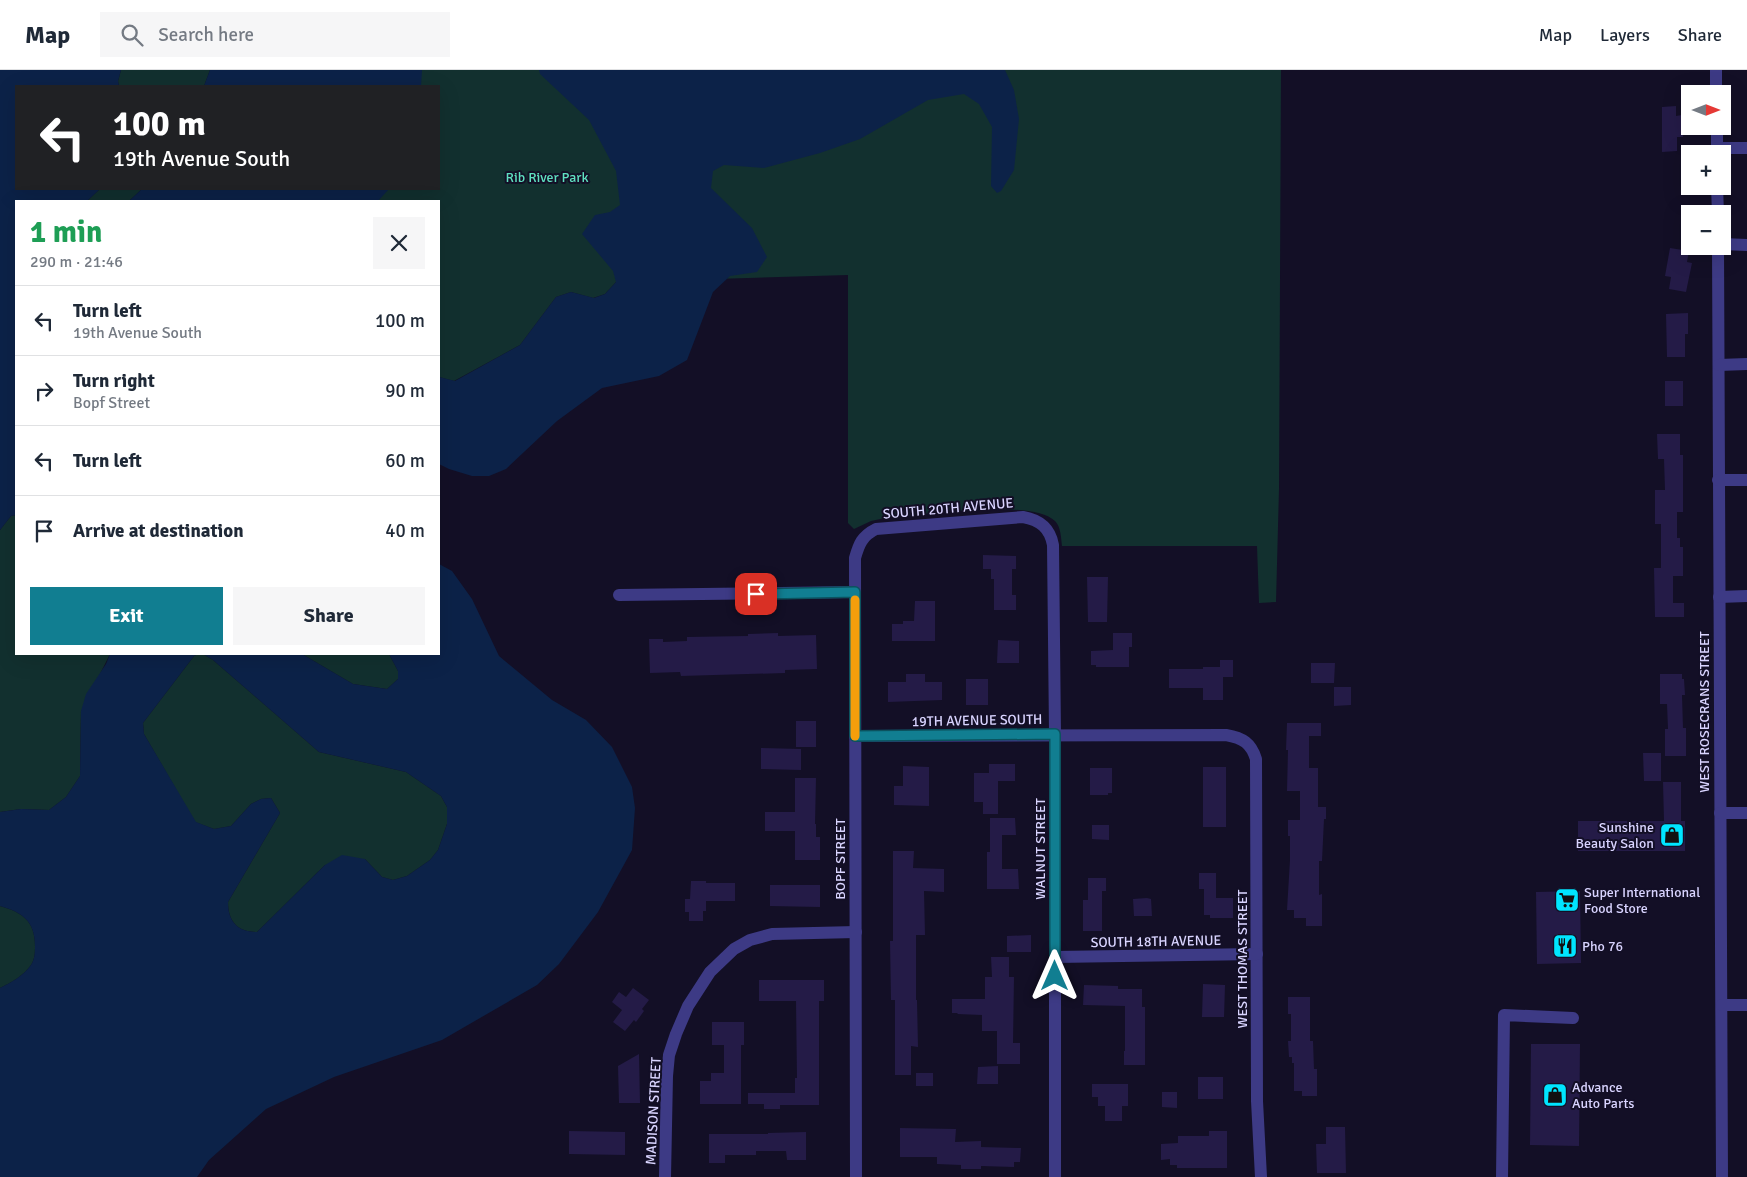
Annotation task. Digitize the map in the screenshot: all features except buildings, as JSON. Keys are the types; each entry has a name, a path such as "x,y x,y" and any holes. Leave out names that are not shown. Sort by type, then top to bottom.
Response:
{"street":[{"path":"1716,70 1716,85"},
{"path":"1731,150 1747,148"},
{"path":"1731,244 1747,244"},
{"name":"WEST ROSECRANS STREET","path":"1718,255 1722,1177"},
{"path":"1719,365 1747,364"},
{"path":"1718,480 1747,480"},
{"name":"SOUTH 20TH AVENUE","path":"860,542 866,534 876,529 1023,517 1032,518 1043,524"},
{"name":"WALNUT STREET","path":"1043,524 1051,534 1053,544 1055,1177"},
{"name":"BOPF STREET","path":"856,1177 855,558 860,542"},
{"path":"619,595 855,592"},
{"path":"1719,597 1747,596"},
{"name":"19TH AVENUE SOUTH","path":"855,736 1226,734 1240,738 1248,743"},
{"name":"WEST THOMAS STREET","path":"1248,743 1254,750 1256,760 1257,1101 1261,1177"},
{"path":"1720,813 1747,813"},
{"name":"MADISON STREET","path":"665,1177 669,1055 688,1006 716,966 734,949 750,940 772,934 856,932"},
{"name":"SOUTH 18TH AVENUE","path":"1055,957 1257,954"},
{"path":"1722,1005 1747,1005"},
{"path":"1502,1177 1504,1015 1573,1018"}],"green space":[{"path":"121,70 210,70 204,85 119,85"},
{"name":"Rib River Park","path":"254,70 1281,70 1279,489 1276,602 1259,603 1257,546 1062,546 1060,529 1055,521 1042,514 1023,510 1000,509 885,518 871,521 854,529 848,523 848,275 616,282 605,294 593,298 571,292 556,297 520,345 454,381 440,377 440,200 252,200 252,190 440,190 440,85 253,85"},
{"path":"99,190 141,190 130,200 88,200"},
{"path":"15,515 15,655 110,655 81,712 80,776 66,797 49,810 21,809 0,812 0,530 11,516"},
{"path":"205,655 213,660 319,752 406,772 441,796 447,807 447,824 438,850 430,860 407,876 393,880 382,877 365,859 325,865 257,932 239,928 232,920 228,909 228,902 280,813 271,798 261,799 251,804 231,826 214,829 195,822 144,734 143,723 194,656"},
{"path":"304,655 390,655 398,671 398,679 387,689 353,684"},
{"path":"0,906 15,911 30,924 33,930 35,953 28,969 0,988"}],"water":[{"path":"0,70 121,70 119,85 15,85 15,190 99,190 88,200 15,200 15,515 11,516 0,530"},
{"path":"210,70 422,70 421,85 204,85"},
{"path":"539,70 1005,70 1014,90 1019,119 1014,170 1001,191 997,193 991,186 992,127 979,104 964,94 928,100 860,139 820,153 764,168 724,165 713,171 711,188 752,228 767,257 757,272 730,276 713,292 687,360 659,376 602,388 557,421 506,469 489,476 472,476 440,464 440,377 455,381 520,345 556,297 571,292 594,298 605,294 616,282 613,271 582,234 595,215 610,212 620,205 616,171 589,120 540,74"},
{"path":"141,190 388,190 379,200 130,200"},
{"path":"440,565 452,571 472,599 499,656 552,700 586,720 612,747 632,787 635,808 632,850 598,912 559,964 537,985 442,1040 334,1077 266,1109 209,1160 197,1177 0,1177 0,988 28,969 33,960 35,946 33,930 26,919 15,911 0,906 0,812 21,809 49,810 66,797 80,776 81,711 86,694 106,664 110,655 196,655 143,723 144,734 196,822 214,829 231,826 251,804 261,799 271,798 280,813 228,902 228,909 235,924 244,930 257,932 325,865 342,855 365,859 382,877 393,880 407,876 430,860 438,850 447,824 447,807 441,796 406,772 319,752 213,660 205,655 304,655 353,684 387,689 398,679 398,671 390,655 440,655"}],"slow traffic":[{"path":"855,600 855,736"}],"place":[{"name":"Sunshine Beauty Salon","path":"1672,835"},
{"name":"Super International Food Store","path":"1567,900"},
{"name":"Pho 76","path":"1565,946"},
{"name":"Advance Auto Parts","path":"1555,1095"}],"route":[{"path":"756,594 855,592 855,736 1055,734 1055,976"}]}
